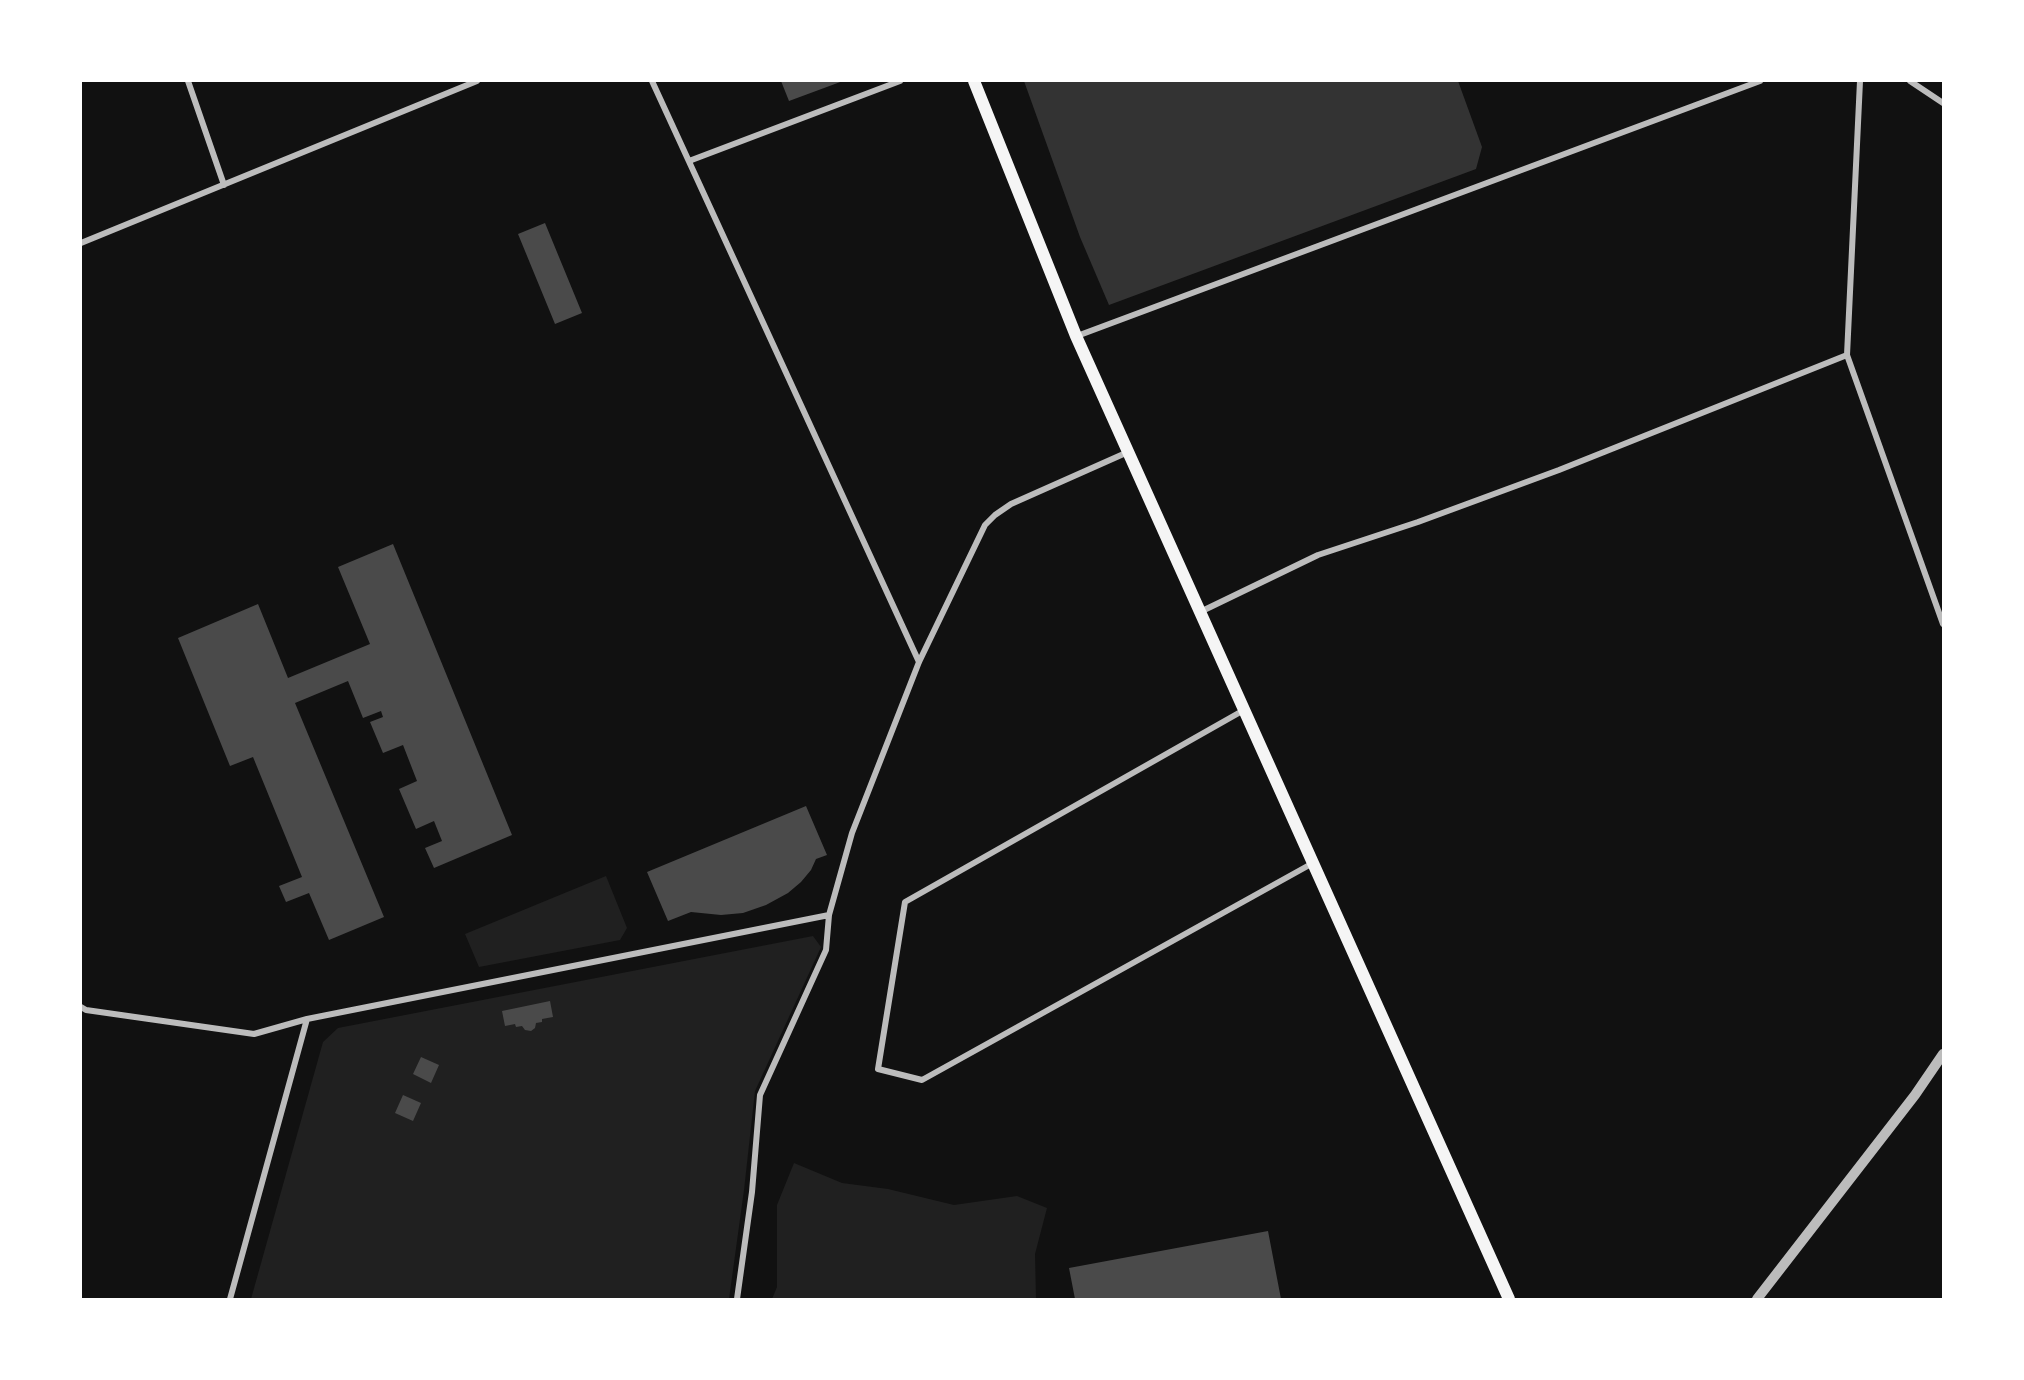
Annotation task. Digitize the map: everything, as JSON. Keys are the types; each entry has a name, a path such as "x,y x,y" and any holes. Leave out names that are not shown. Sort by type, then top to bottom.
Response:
{"main road":[{"path":"974,81 1076,336 1509,1299"}],"street":[{"path":"188,81 224,184"},
{"path":"81,243 477,81"},
{"path":"652,81 920,662"},
{"path":"689,161 900,81"},
{"path":"1076,336 1760,81"},
{"path":"1860,81 1847,355 1943,624"},
{"path":"1910,81 1943,103"},
{"path":"1200,612 1318,555 1418,522 1559,470 1847,355"},
{"path":"737,1299 752,1192 760,1095 826,950 829,915 852,833 920,662 985,525 994,515 1011,504 1128,452"},
{"path":"1244,710 905,902 878,1069 922,1080 1313,863"},
{"path":"81,1007 86,1010 254,1034 307,1019 829,915"},
{"path":"230,1299 307,1019"},
{"path":"1756,1299 1915,1095 1943,1054"}],"shaded area":[{"path":"1024,81 1458,81 1482,147 1476,169 1109,305 1080,237"},
{"path":"606,876 627,928 620,940 479,967 465,934"},
{"path":"813,936 821,947 755,1091 729,1299 251,1299 323,1042 338,1028"},
{"path":"794,1163 842,1183 888,1189 954,1205 1017,1196 1047,1208 1035,1254 1036,1299 772,1299 777,1287 777,1205"}],"building":[{"path":"781,81 843,81 789,101"},
{"path":"545,223 582,313 555,324 518,234"},
{"path":"393,544 512,835 434,868 425,848 442,841 434,821 416,829 399,789 417,781 403,745 383,753 370,722 383,717 381,711 363,718 348,681 295,703 384,917 329,940 309,893 286,902 279,886 302,877 253,757 230,766 178,638 258,604 288,678 370,644 338,567"},
{"path":"806,806 827,855 816,859 811,870 788,893 766,905 743,913 721,915 691,912 668,921 647,872"},
{"path":"550,1001 553,1017 542,1019 542,1022 536,1023 535,1028 531,1031 525,1030 522,1026 516,1027 515,1024 505,1026 502,1011"},
{"path":"421,1057 439,1065 431,1083 413,1074"},
{"path":"403,1095 421,1103 413,1121 395,1113"},
{"path":"1268,1231 1281,1299 1075,1299 1069,1268"}]}
